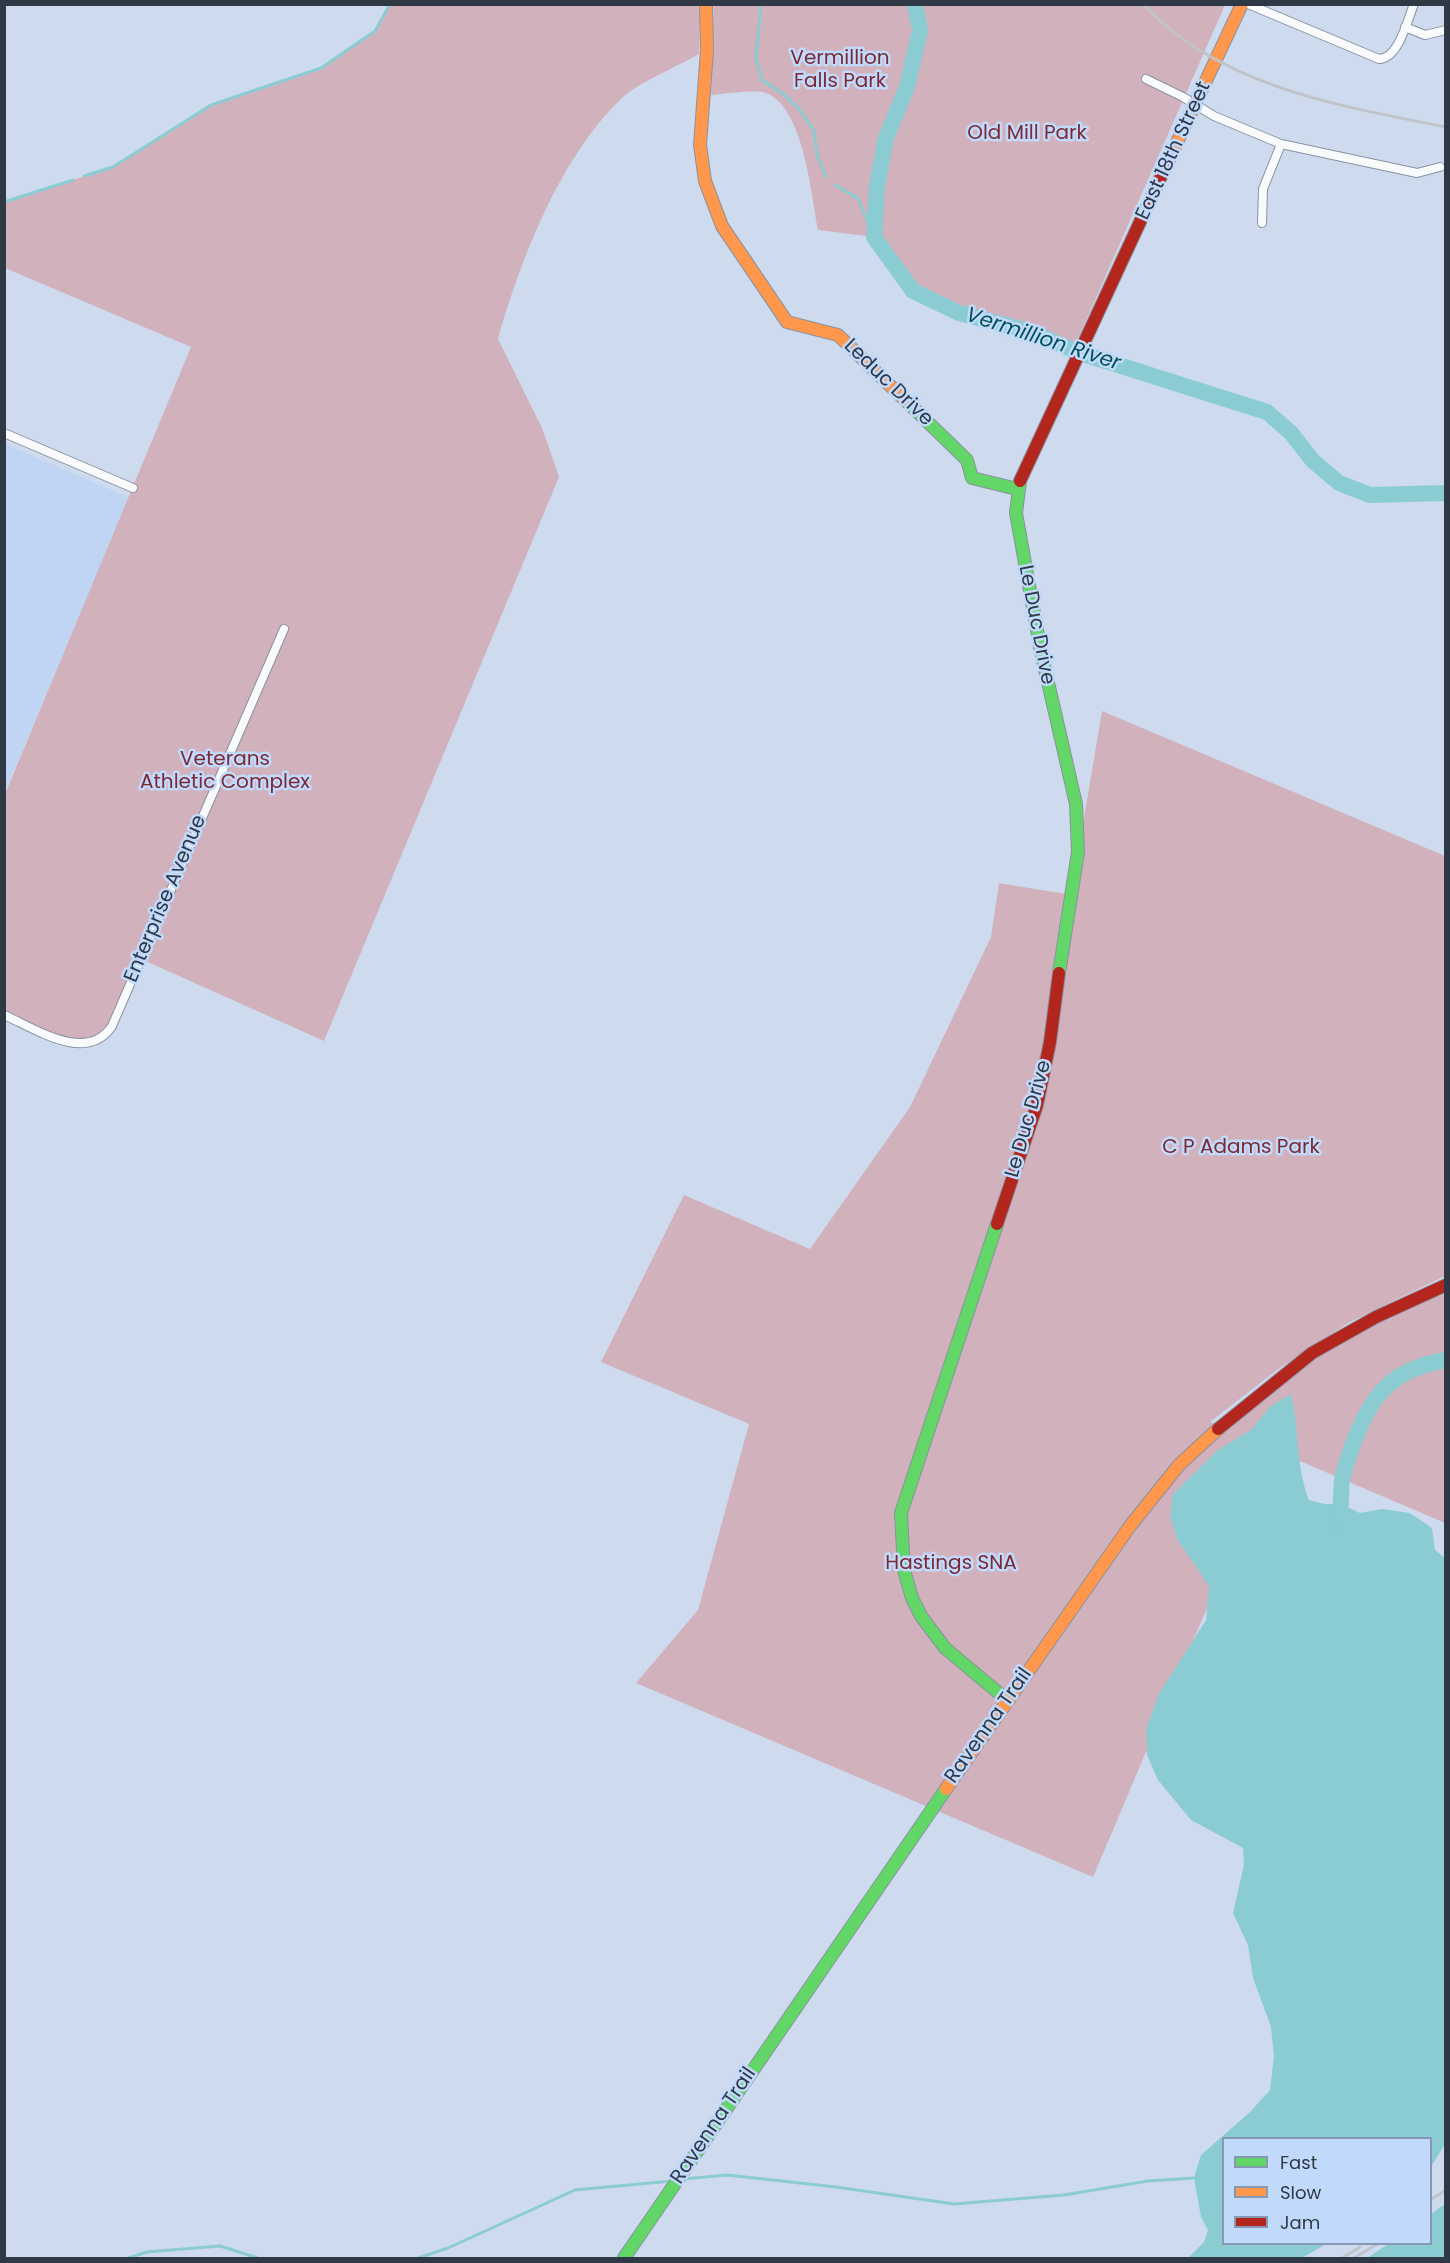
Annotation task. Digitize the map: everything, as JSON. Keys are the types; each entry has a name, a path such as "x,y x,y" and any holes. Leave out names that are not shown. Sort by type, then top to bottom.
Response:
{"street":[{"name":"Leduc Drive","path":"706,4 707,50 700,145 705,181 722,226 788,322 838,336 967,460 972,478 1017,489"},
{"name":"East 18th Street","path":"1051,411 1242,4"},
{"path":"1248,4 1377,58 1387,59 1394,53 1414,4"},
{"path":"1405,27 1425,35 1446,30"},
{"path":"1146,80 1214,116 1281,144 1417,173 1440,167"},
{"path":"1262,223 1263,189 1281,144"},
{"name":"Le Duc Drive","path":"1007,1700 950,1656 914,1602 905,1576 901,1513 1037,1104 1050,1042 1061,953 1078,852 1076,804 1041,652 1016,513 1017,489 1024,467 1051,411"},
{"path":"4,433 133,488"},
{"name":"Enterprise Avenue","path":"4,1015 74,1043 96,1042 105,1036 112,1026 284,629"},
{"name":"Ravenna Trail","path":"624,2259 1007,1700 1130,1526 1179,1465 1224,1424 1312,1353 1376,1317 1446,1285"}],"shaded area":[{"path":"5,444 130,498 5,791"},
{"path":"1291,1394 1302,1473 1309,1500 1325,1504 1341,1504 1360,1513 1382,1509 1410,1513 1432,1528 1435,1550 1445,1558 1445,2144 1432,2165 1432,2137 1222,2137 1222,2245 1324,2245 1302,2258 1188,2258 1204,2242 1208,2230 1201,2217 1194,2178 1201,2155 1250,2112 1270,2090 1274,2056 1271,2027 1253,1978 1248,1945 1233,1913 1244,1865 1243,1848 1191,1820 1158,1780 1147,1755 1146,1729 1159,1694 1206,1620 1209,1586 1177,1539 1170,1515 1173,1494 1218,1450 1251,1430 1271,1406"},
{"path":"1445,2204 1445,2258 1367,2258 1386,2245 1432,2245 1432,2213"}],"green space":[{"name":"Veterans Athletic Complex","path":"390,5 700,5 699,54 630,91 601,121 562,178 531,242 498,339 542,428 559,477 324,1041 141,959 112,1026 82,1045 5,1015 5,794 191,347 5,268 5,202 113,167 211,105 321,68 375,31"},
{"name":"Old Mill Park","path":"714,5 1225,5 1073,350 1032,332 959,313 913,291 874,237 818,230 804,154 789,116 779,102 761,92 711,95"},
{"path":"1102,711 1445,856 1445,1276 1348,1323 1277,1370 1210,1422 1221,1427 1242,1408 1341,1340 1445,1290 1445,1523 1274,1450 1093,1877 636,1683 698,1610 749,1424 601,1362 684,1195 810,1249 910,1107 991,937 999,883 1066,894 1029,1145"}],"waterway":[{"path":"84,176 113,167 211,105 321,68 375,31 390,4"},
{"path":"761,4 756,58 762,80 785,95 800,110 814,131 817,154 826,177"},
{"name":"Vermillion River","path":"915,4 920,31 907,87 886,138 877,186 874,237 913,291 959,313 1032,332 1077,352 1267,412 1291,433 1313,461 1339,483 1370,495 1446,493"},
{"path":"4,202 73,180"},
{"path":"835,185 858,198 874,237"},
{"name":"Vermillion River","path":"1336,1525 1340,1514 1345,1466 1360,1427 1376,1398 1386,1387 1411,1370 1446,1360"},
{"path":"684,2179 727,2175 836,2187 954,2204 1064,2195 1148,2181 1194,2178"},
{"path":"418,2258 448,2248 575,2190 672,2181"},
{"path":"128,2258 147,2252 220,2246 258,2258"}],"railway":[{"path":"1143,4 1174,32 1208,55 1245,74 1324,101 1446,127"},
{"path":"1432,2199 1446,2190"},
{"path":"1354,2258 1375,2245"},
{"path":"1342,2258 1360,2247"}],"traffic: fast":[{"path":"906,401 967,460 972,478 1017,489"},
{"path":"1020,481 1016,513 1041,652 1076,804 1078,852 1059,973"},
{"path":"997,1224 901,1513 904,1570 912,1598 921,1616 945,1648 1007,1700"},
{"path":"624,2258 946,1789"}],"traffic: slow":[{"path":"706,4 707,50 700,145 705,181 722,226 787,322 838,335 906,401"},
{"path":"1171,155 1242,4"},
{"path":"946,1789 1130,1526 1179,1465 1218,1429"}],"traffic: jam":[{"path":"1020,481 1171,155"},
{"path":"997,1224 1037,1105 1050,1042 1059,973"},
{"path":"1218,1429 1312,1353 1376,1317 1446,1285"}],"park label":[{"name":"Vermillion Falls Park","path":"840,70"},
{"name":"C P Adams Park","path":"1241,1148"},
{"name":"Hastings SNA","path":"951,1564"}]}
